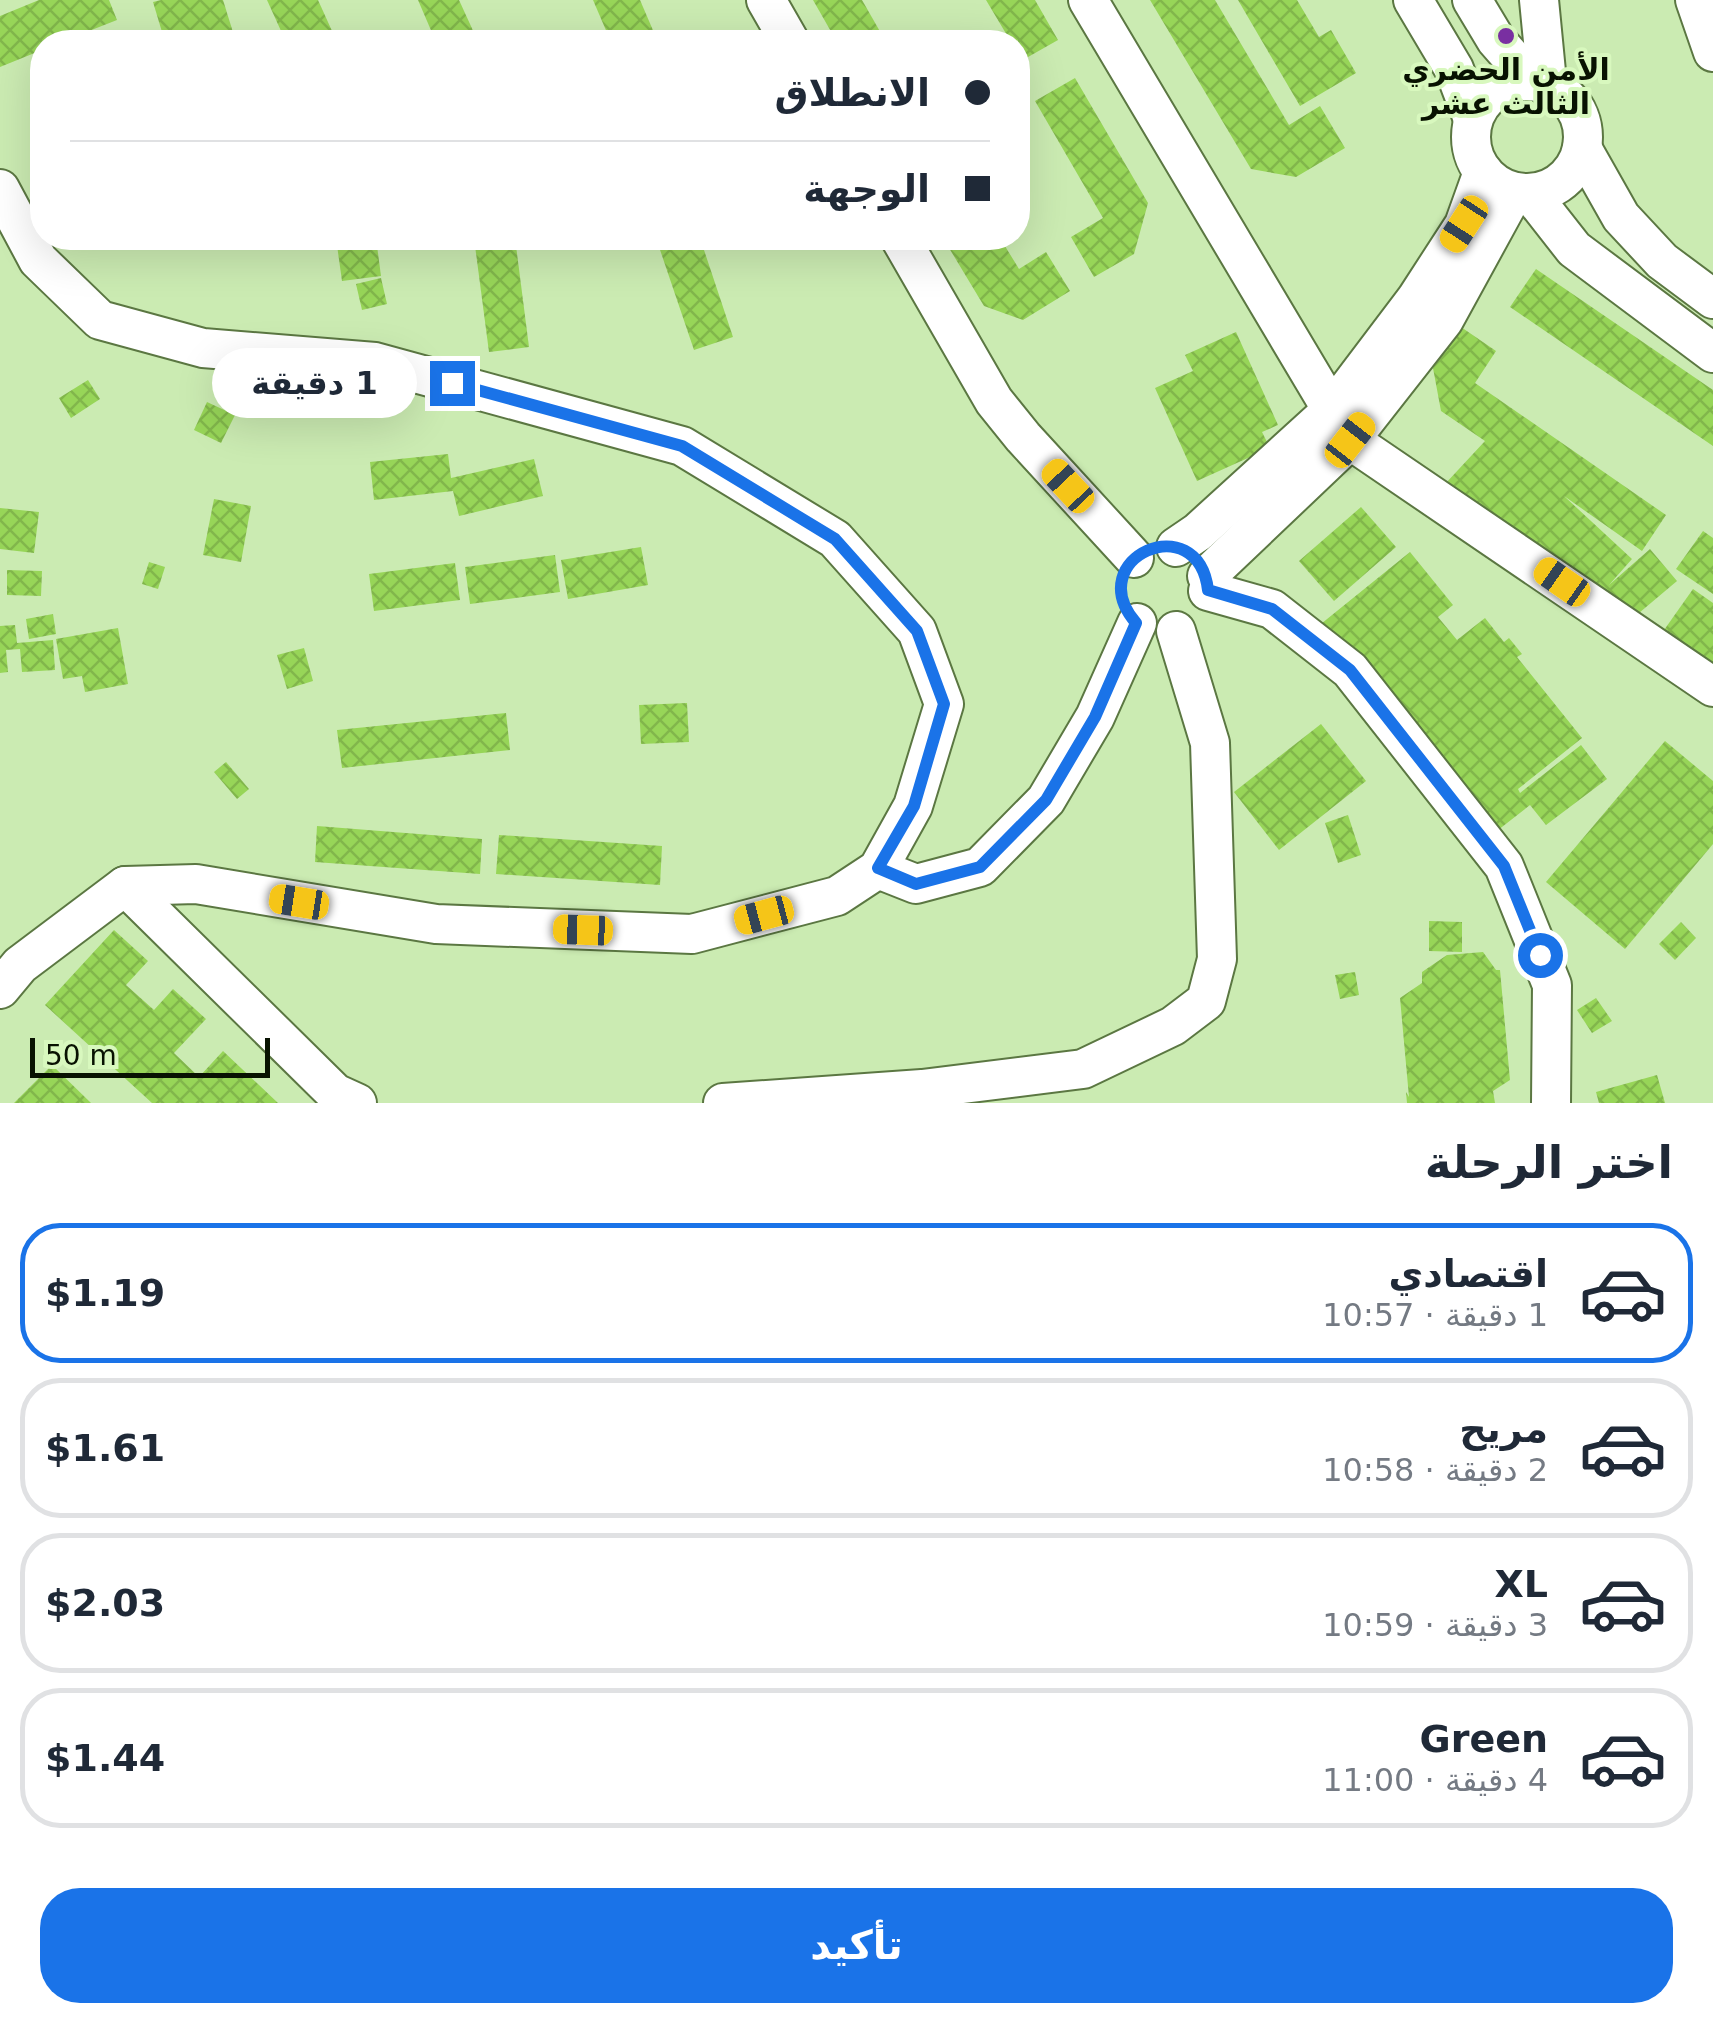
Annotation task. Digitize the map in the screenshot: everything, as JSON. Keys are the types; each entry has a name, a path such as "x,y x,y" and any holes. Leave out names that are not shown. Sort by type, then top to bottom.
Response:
{"street":[{"path":"766,0 783,30"},
{"path":"1088,0 1341,425 1713,686"},
{"path":"1413,0 1454,69 1473,119"},
{"path":"1472,0 1496,40 1539,81 1566,96 1578,112 1583,130 1576,165 1564,179 1549,189 1509,186"},
{"path":"1539,0 1539,81"},
{"path":"1694,0 1713,52"},
{"path":"1539,81 1513,82 1496,89 1482,102 1473,119 1470,138 1474,156 1574,249 1713,353"},
{"path":"1582,148 1620,217 1662,261 1713,300"},
{"path":"1509,186 1444,320 1341,425 1207,584 1199,616 1176,632 1162,633 1136,623 1122,600 1121,584 1134,558 1146,549 1176,547 1190,553 1200,564 1207,584 1272,609 1350,670 1504,866 1552,985 1551,1103"},
{"path":"0,189 30,245"},
{"path":"0,989 20,965 125,886 196,884 436,924 692,934 837,896 878,868 914,806 944,704 917,631 835,539 682,446 375,362 203,348 100,320 38,260 33,250"},
{"path":"907,250 994,401 1134,558"},
{"path":"1176,547 1341,425"},
{"path":"878,868 916,884 980,867 1046,800 1095,717 1136,623"},
{"path":"723,1103 922,1089 1083,1069 1173,1026 1206,1001 1217,959 1210,743 1176,632"},
{"path":"125,886 335,1094 357,1103"}],"building":[{"path":"39,0 109,0 117,20 92,30 30,30 30,55 0,67 0,16"},
{"path":"223,0 232,30 161,30 153,2"},
{"path":"267,0 318,0 332,30 281,30"},
{"path":"418,0 459,0 473,30 431,30"},
{"path":"593,0 640,0 653,30 606,30"},
{"path":"813,0 862,0 879,30 830,30"},
{"path":"986,0 1035,0 1058,40 1030,56 1030,30 1004,30"},
{"path":"1150,0 1215,0 1289,125 1320,106 1345,148 1296,177 1251,169"},
{"path":"1238,0 1297,0 1319,37 1331,30 1356,73 1300,106"},
{"path":"1075,78 1148,203 1134,254 1094,277 1071,237 1103,218 1035,101"},
{"path":"338,250 378,250 381,276 342,281"},
{"path":"476,250 517,250 529,347 489,352"},
{"path":"660,250 704,250 733,337 694,350"},
{"path":"950,250 1007,250 1019,269 1046,252 1070,291 1023,320 984,306"},
{"path":"1536,269 1713,390 1713,446 1510,307"},
{"path":"381,278 387,304 362,310 356,284"},
{"path":"1461,327 1496,351 1475,383 1666,515 1642,551 1564,496 1632,559 1609,585 1650,549 1677,581 1620,629 1445,484 1485,441 1441,411 1433,368"},
{"path":"1236,332 1278,425 1262,432 1270,448 1197,481 1155,388 1193,371 1185,355"},
{"path":"88,380 100,399 71,418 59,398"},
{"path":"207,402 235,415 221,443 194,430"},
{"path":"448,454 451,478 534,459 543,496 459,516 453,491 374,500 370,462"},
{"path":"214,499 251,506 241,562 203,555"},
{"path":"1361,507 1396,547 1334,601 1299,561"},
{"path":"0,508 39,512 34,553 0,549"},
{"path":"1703,531 1713,538 1713,594 1676,569"},
{"path":"641,547 648,585 568,599 561,560"},
{"path":"1410,552 1453,605 1438,617 1457,640 1485,618 1504,642 1509,638 1522,654 1517,657 1582,738 1518,789 1520,793 1581,745 1607,779 1546,825 1530,805 1484,841 1311,632"},
{"path":"555,555 560,592 470,604 465,567"},
{"path":"149,562 165,567 158,589 142,584"},
{"path":"455,563 460,600 374,611 369,574"},
{"path":"7,570 42,571 41,596 7,595"},
{"path":"1693,589 1713,603 1713,680 1657,640"},
{"path":"53,614 56,634 29,639 26,619"},
{"path":"15,625 17,643 53,640 55,670 22,672 20,649 6,650 8,672 0,673 0,626"},
{"path":"118,628 128,684 85,692 82,676 63,679 56,639"},
{"path":"304,648 313,681 287,689 277,655"},
{"path":"687,703 689,742 641,744 639,705"},
{"path":"506,713 510,750 342,768 337,730"},
{"path":"1321,724 1366,781 1279,850 1234,792"},
{"path":"1665,741 1713,781 1713,844 1625,949 1546,882"},
{"path":"226,762 249,789 237,799 214,772"},
{"path":"1348,815 1361,855 1338,863 1325,823"},
{"path":"317,826 482,839 480,874 315,862"},
{"path":"499,835 662,846 660,885 496,874"},
{"path":"1429,921 1462,922 1462,952 1429,951"},
{"path":"1681,922 1696,938 1675,960 1659,944"},
{"path":"114,930 148,961 126,985 154,1010 173,989 206,1019 174,1053 199,1077 223,1051 278,1103 152,1103 45,1005"},
{"path":"1483,952 1500,970 1510,1080 1493,1091 1495,1103 1407,1103 1400,998 1422,983 1422,972 1447,955"},
{"path":"1355,972 1359,995 1340,999 1335,975"},
{"path":"1596,998 1612,1021 1592,1033 1577,1010"},
{"path":"52,1065 91,1103 14,1103"},
{"path":"1657,1075 1665,1103 1599,1103 1596,1092"}],"place":[{"name":"الأمن الحضري الثالث عشر","path":"1506,36"}],"route":[{"path":"452,383 682,446 835,539 917,631 944,704 914,806 878,868 916,884 980,867 1046,800 1095,717 1136,623 1122,600 1125,570 1146,549 1176,547 1190,553 1200,564 1208,590 1272,609 1350,670 1504,866 1540,955"}]}
